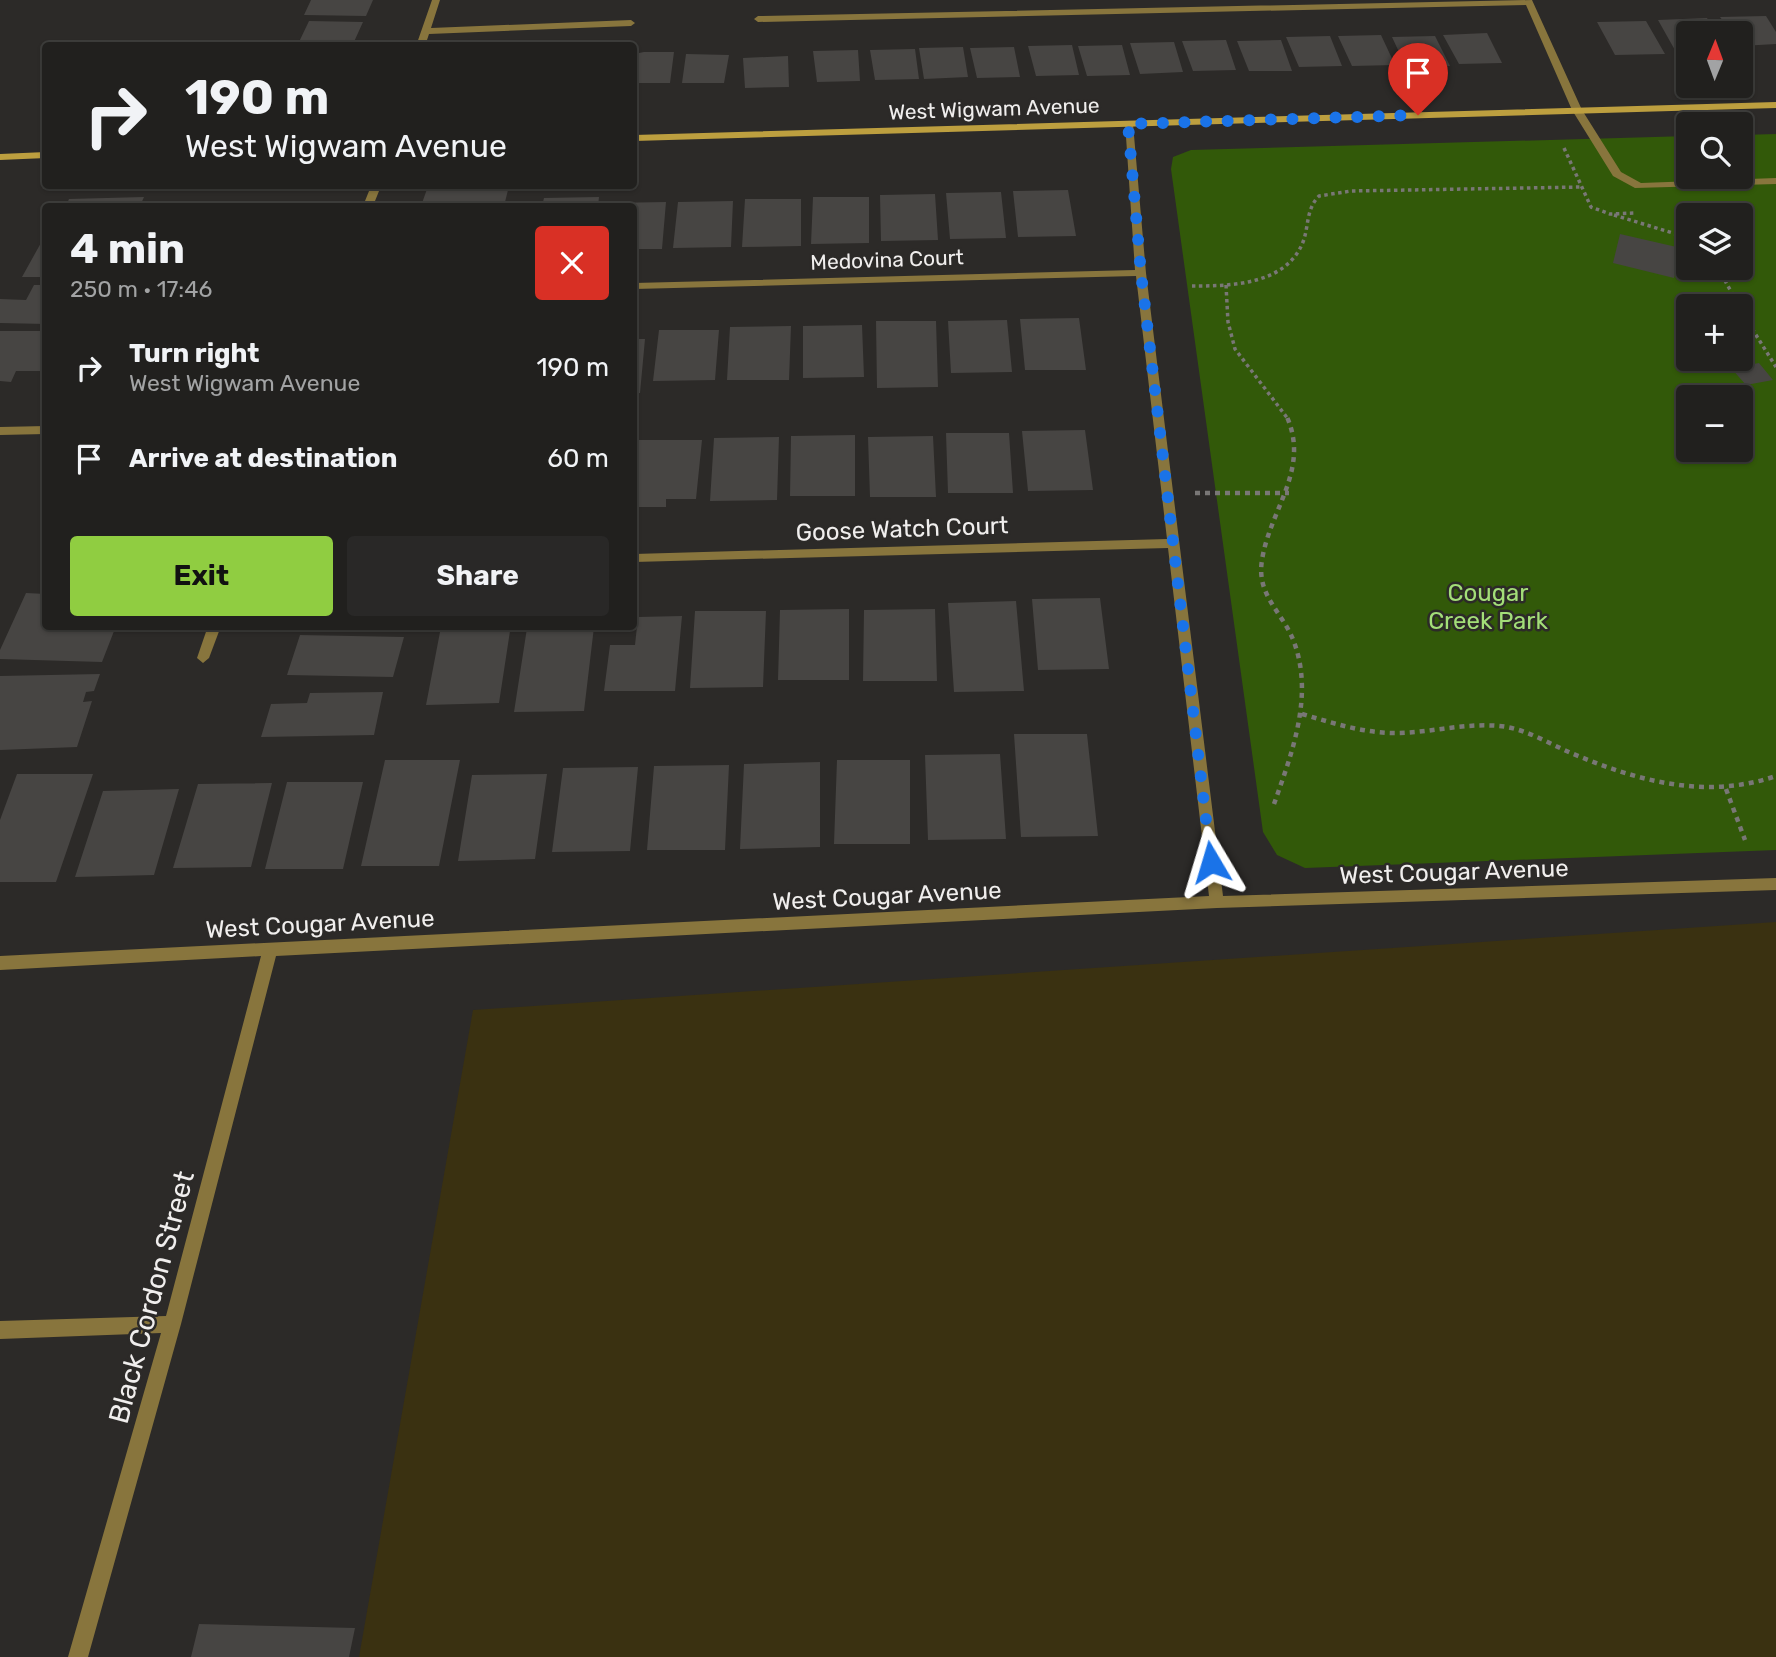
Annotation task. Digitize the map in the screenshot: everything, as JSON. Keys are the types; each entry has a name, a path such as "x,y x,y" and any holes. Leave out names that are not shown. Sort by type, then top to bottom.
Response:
{"street":[{"path":"422,42 436,0"},
{"path":"758,19 1528,1 1577,110 1617,174 1639,186 1776,181"},
{"path":"426,31 631,23"},
{"name":"West Wigwam Avenue","path":"637,138 1776,105"},
{"path":"1128,124 1141,273 1166,492 1217,902"},
{"path":"0,157 42,155"},
{"name":"Medovina Court","path":"637,286 1141,273"},
{"path":"0,431 42,430"},
{"name":"Goose Watch Court","path":"637,558 1172,543"},
{"path":"203,658 214,630"},
{"name":"West Cougar Avenue","path":"0,963 1217,902 1776,884"},
{"name":"Black Cordon Street","path":"78,1657 172,1324 270,950"},
{"path":"0,1331 172,1324"}],"path":[{"path":"1192,286 1251,282 1282,267 1301,249 1309,212 1319,196 1351,191 1582,187"},
{"path":"1610,214 1676,234"},
{"path":"1226,285 1228,329 1239,357 1274,394 1295,440 1289,493 1262,560 1261,580 1266,597 1294,641 1302,687 1302,723 1274,804"},
{"path":"1753,330 1776,367"},
{"path":"1166,492 1289,493"},
{"path":"1302,714 1365,732 1397,734 1477,725 1508,727 1641,779 1703,791 1755,785 1776,776"},
{"path":"1726,789 1745,840"}],"green space":[{"name":"Cougar Creek Park","path":"1776,134 1776,850 1305,868 1277,855 1263,832 1171,169 1173,157 1191,150 1676,136 1676,189 1753,189 1753,135"}],"sand":[{"path":"1776,922 1776,1657 359,1657 473,1010"}],"building":[{"path":"311,0 373,0 366,16 304,15"},
{"path":"1766,16 1776,32 1776,44 1754,45 1754,21 1723,21 1720,17"},
{"path":"1707,18 1709,21 1676,21 1676,52 1658,20"},
{"path":"309,21 363,22 354,42 299,42"},
{"path":"1646,21 1665,54 1615,55 1597,22"},
{"path":"1487,33 1502,63 1459,64 1443,35"},
{"path":"1381,35 1395,65 1352,66 1338,36"},
{"path":"1330,36 1342,66 1299,67 1286,37"},
{"path":"1435,36 1450,66 1406,67 1392,37"},
{"path":"1226,40 1236,70 1193,71 1182,41"},
{"path":"1281,40 1292,71 1249,71 1237,41"},
{"path":"1174,42 1183,72 1140,74 1130,43"},
{"path":"1072,45 1079,75 1036,76 1028,46"},
{"path":"1122,45 1130,75 1087,76 1078,46"},
{"path":"963,47 968,77 924,79 919,48"},
{"path":"1014,47 1020,77 977,78 970,48"},
{"path":"915,49 919,79 875,80 870,50"},
{"path":"858,50 860,81 817,82 813,51"},
{"path":"674,52 670,83 637,83 637,53"},
{"path":"686,54 729,55 724,83 682,83"},
{"path":"788,56 789,87 745,88 743,58"},
{"path":"427,189 508,190 505,203 422,203"},
{"path":"1068,190 1076,236 1018,237 1013,191"},
{"path":"1001,192 1006,238 950,239 946,193"},
{"path":"935,194 938,240 881,241 880,195"},
{"path":"144,197 141,203 67,203 69,199"},
{"path":"599,197 598,203 543,203 544,198"},
{"path":"813,197 869,197 869,243 811,244"},
{"path":"745,199 801,199 801,246 742,247"},
{"path":"733,201 731,247 673,248 678,202"},
{"path":"666,202 662,249 637,249 637,203 610,203"},
{"path":"1620,234 1676,247 1674,278 1613,263"},
{"path":"42,241 42,277 22,277"},
{"path":"34,285 42,285 42,324 0,323 0,299 26,300"},
{"path":"1079,318 1086,370 1025,370 1020,319"},
{"path":"1007,320 1012,372 951,373 948,321"},
{"path":"876,321 936,321 938,387 877,388"},
{"path":"862,325 864,377 803,378 803,326"},
{"path":"791,326 789,380 727,380 730,327"},
{"path":"659,330 719,330 715,380 653,381"},
{"path":"0,331 42,331 42,371 16,371 11,382 0,381"},
{"path":"637,339 645,339 640,393 637,393"},
{"path":"1759,363 1773,380 1746,385 1734,371 1753,371 1753,364"},
{"path":"1085,430 1093,490 1028,491 1022,431"},
{"path":"946,433 1009,433 1013,493 948,493"},
{"path":"855,435 855,496 790,496 791,436"},
{"path":"933,436 936,497 870,497 868,437"},
{"path":"779,437 777,500 710,501 714,438"},
{"path":"638,440 702,440 696,499 666,499 666,507 637,507"},
{"path":"26,593 42,594 42,630 114,630 102,662 0,659 0,650"},
{"path":"1100,598 1109,669 1038,670 1032,599"},
{"path":"1016,601 1024,691 954,692 948,603"},
{"path":"849,609 849,680 778,680 780,610"},
{"path":"935,609 937,681 863,681 864,610"},
{"path":"695,611 766,611 763,687 690,688"},
{"path":"682,616 675,691 604,691 610,645 635,645 638,617"},
{"path":"527,630 594,630 584,711 514,712"},
{"path":"510,631 499,703 426,705 440,632"},
{"path":"300,635 404,637 393,677 287,675"},
{"path":"100,674 94,691 86,692 83,702 92,701 77,747 0,750 0,676"},
{"path":"383,692 374,735 261,737 271,704 307,703 310,693"},
{"path":"1014,734 1087,734 1098,836 1021,837"},
{"path":"1000,754 1006,839 928,840 925,755"},
{"path":"385,760 460,760 439,866 361,866"},
{"path":"837,760 910,760 910,844 834,844"},
{"path":"820,762 820,847 740,849 744,764"},
{"path":"729,765 725,850 647,850 654,766"},
{"path":"638,767 630,851 552,852 563,768"},
{"path":"17,774 93,774 56,882 0,882 0,820"},
{"path":"547,774 535,859 458,861 472,775"},
{"path":"287,782 363,782 343,869 265,869"},
{"path":"272,783 251,867 173,868 198,784"},
{"path":"179,789 154,875 75,877 103,791"},
{"path":"199,1624 355,1628 349,1657 191,1657"}],"route":[{"path":"1211,862 1141,273 1128,124 1418,115"}]}
